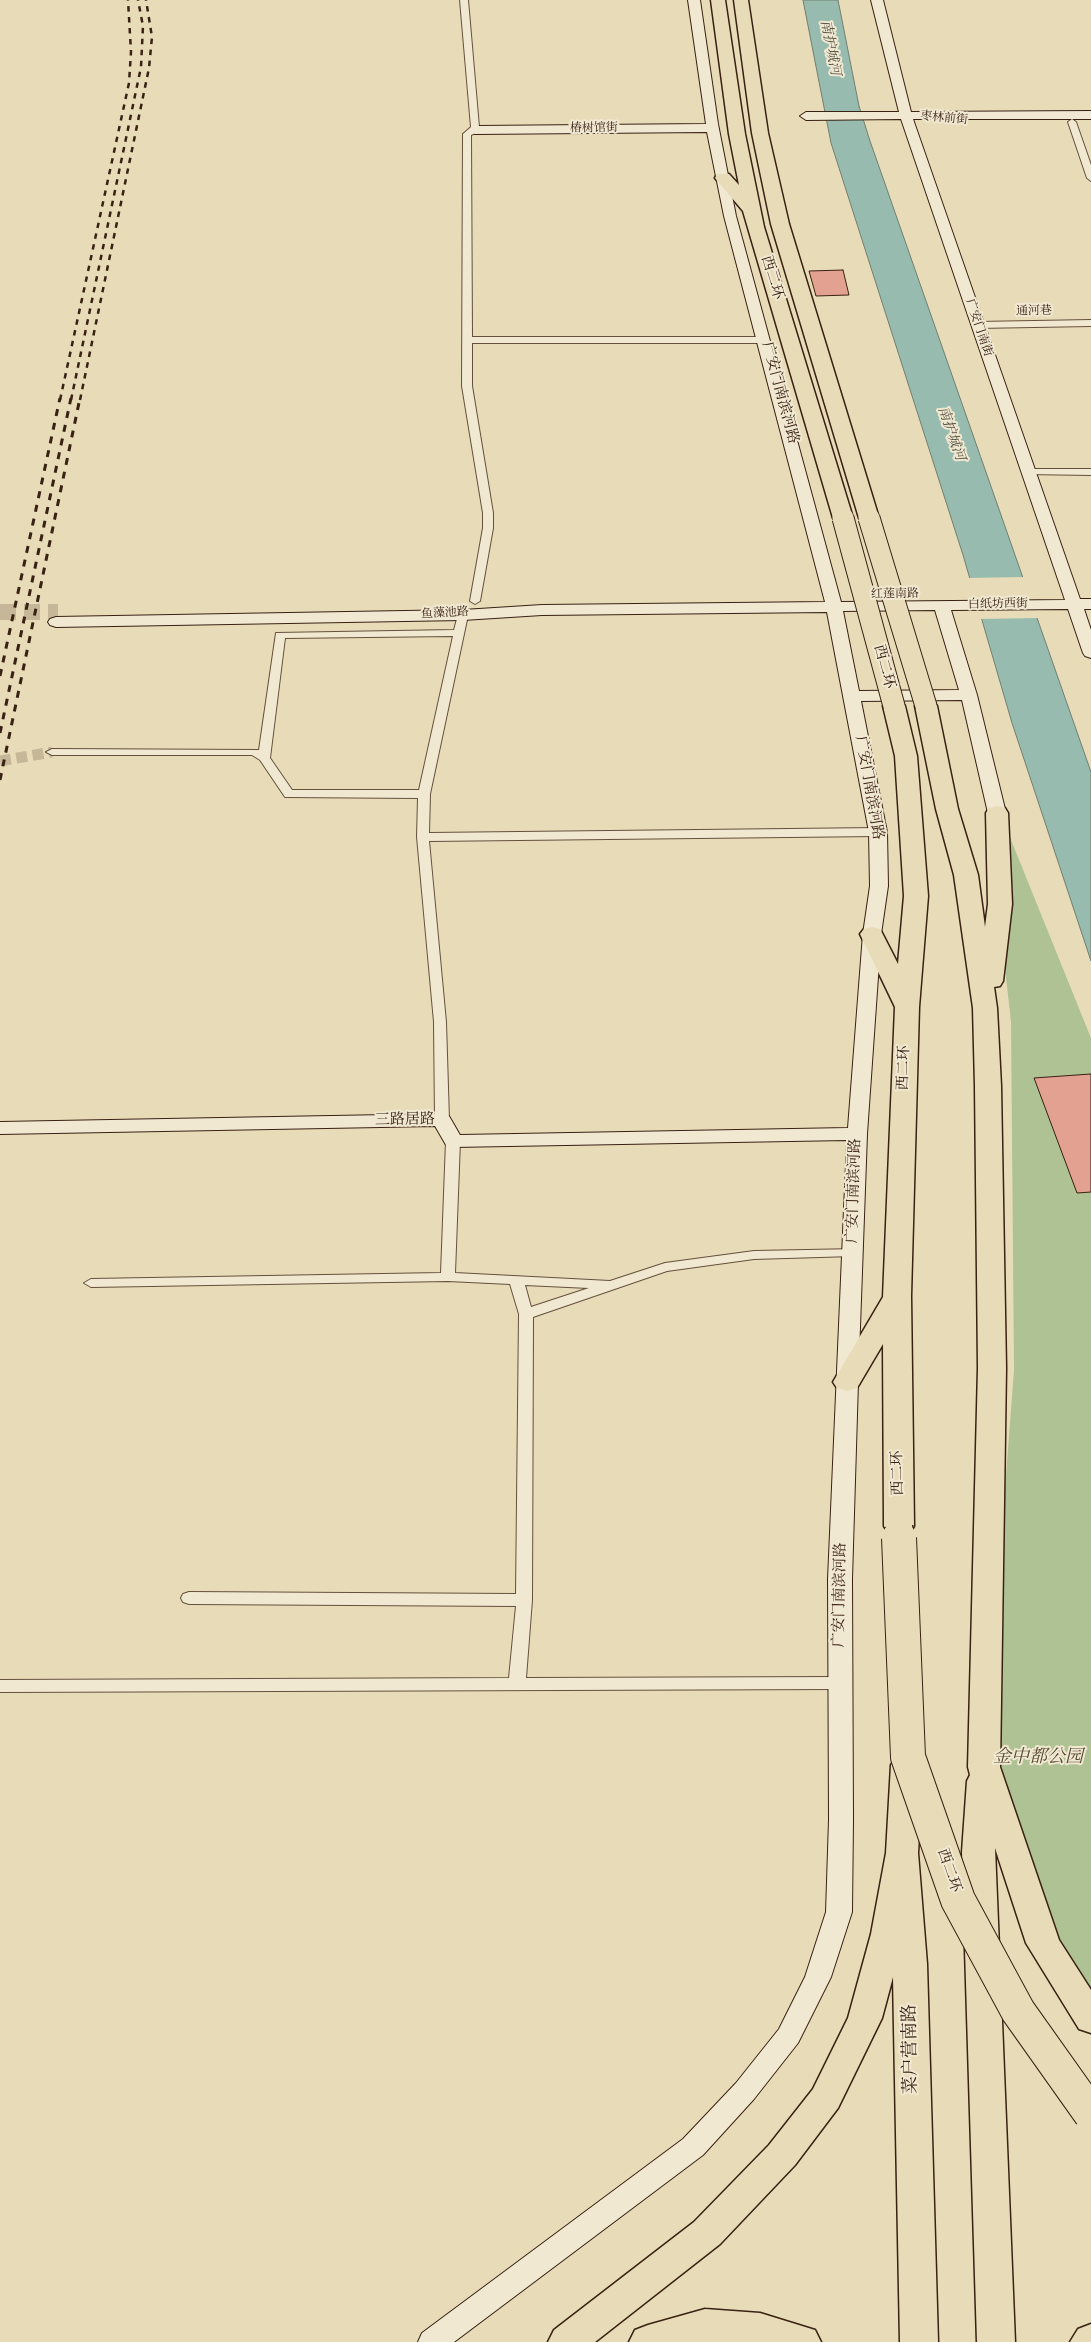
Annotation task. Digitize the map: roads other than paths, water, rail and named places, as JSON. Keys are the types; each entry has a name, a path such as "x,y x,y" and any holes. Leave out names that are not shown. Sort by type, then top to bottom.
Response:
{"highway":[{"name":"西二环","path":"718,0 737,134 755,227 844,518 906,756 916,896 907,1007 897,1296 899,1526 908,1757 958,1900 1018,2011 1091,2114"},
{"name":"西二环","path":"741,0 760,133 780,224 926,706 947,809 966,876 985,1008 988,1086 992,1368 984,1767 1043,1942 1091,2019"},
{"path":"723,178 752,210"},
{"path":"985,1008 993,973 1000,904 997,813"},
{"path":"872,934 907,1007"},
{"path":"847,1382 897,1296"},
{"name":"菜户营南路","path":"908,1757 902,1852 910,1964 919,2342"},
{"path":"984,1767 978,1852 996,2342"},
{"path":"567,2342 707,2233 782,2155 826,2098 865,2018 888,1934 902,1852"},
{"path":"648,2342 661,2336 705,2325 760,2329 802,2342"}],"street":[{"path":"464,0 475,128 468,134 467,386 488,513 488,528 475,601"},
{"name":"广安门南滨河路","path":"432,2342 693,2147 745,2092 789,2036 818,1977 839,1912 841,1820 840,1580 847,1382 857,1134 872,934 879,886 878,832 834,602 730,216 713,126 694,0"},
{"name":"广安门南街","path":"877,0 896,83 910,116"},
{"name":"广安门南街","path":"885,0 919,159 1083,601 1091,653"},
{"name":"枣林前街","path":"910,116 951,114 1091,115"},
{"path":"806,116 910,116"},
{"name":"枣林前街","path":"910,116 951,121 1091,122"},
{"path":"1072,122 1091,178"},
{"name":"椿树馆街","path":"475,128 713,126"},
{"name":"通河巷","path":"981,325 1091,323"},
{"path":"467,340 764,340"},
{"path":"1034,472 1091,472"},
{"name":"白纸坊西街","path":"942,606 960,600 1052,599 1083,601"},
{"name":"红莲南路","path":"834,602 960,600"},
{"name":"鱼藻池路","path":"475,601 834,602 542,610 462,615 57,617 430,605 475,601"},
{"name":"红莲南路","path":"834,602 942,606"},
{"path":"942,606 968,695 997,813"},
{"path":"442,1120 440,1022 423,837 424,794 462,615"},
{"path":"264,758 280,635 458,633"},
{"path":"852,696 968,695"},
{"path":"52,752 255,752 264,758 289,794 424,794"},
{"path":"423,837 878,832"},
{"name":"三路居路","path":"0,1128 442,1120 453,1141 857,1134"},
{"path":"448,1277 453,1141"},
{"path":"526,1314 665,1268 754,1255 853,1252"},
{"path":"91,1283 448,1277 613,1285"},
{"path":"516,1280 526,1314 524,1600 517,1683"},
{"path":"189,1598 524,1600"},
{"path":"0,1686 840,1683"}],"water":[{"name":"南护城河","path":"803,0 838,0 859,106 870,141 1091,772 1091,961 1012,723 963,555 831,143"}],"tunnel":[{"path":"0,612 58,612"},
{"path":"0,761 52,752"}],"railway":[{"path":"60,400 129,83 131,52 128,0"},
{"path":"71,400 141,67 143,26 138,0"},
{"path":"80,400 149,68 152,37 146,0"},
{"path":"0,676 60,398"},
{"path":"0,733 71,398"},
{"path":"0,780 80,398"}],"park label":[{"name":"金中都公园","path":"1038,1759"}]}
